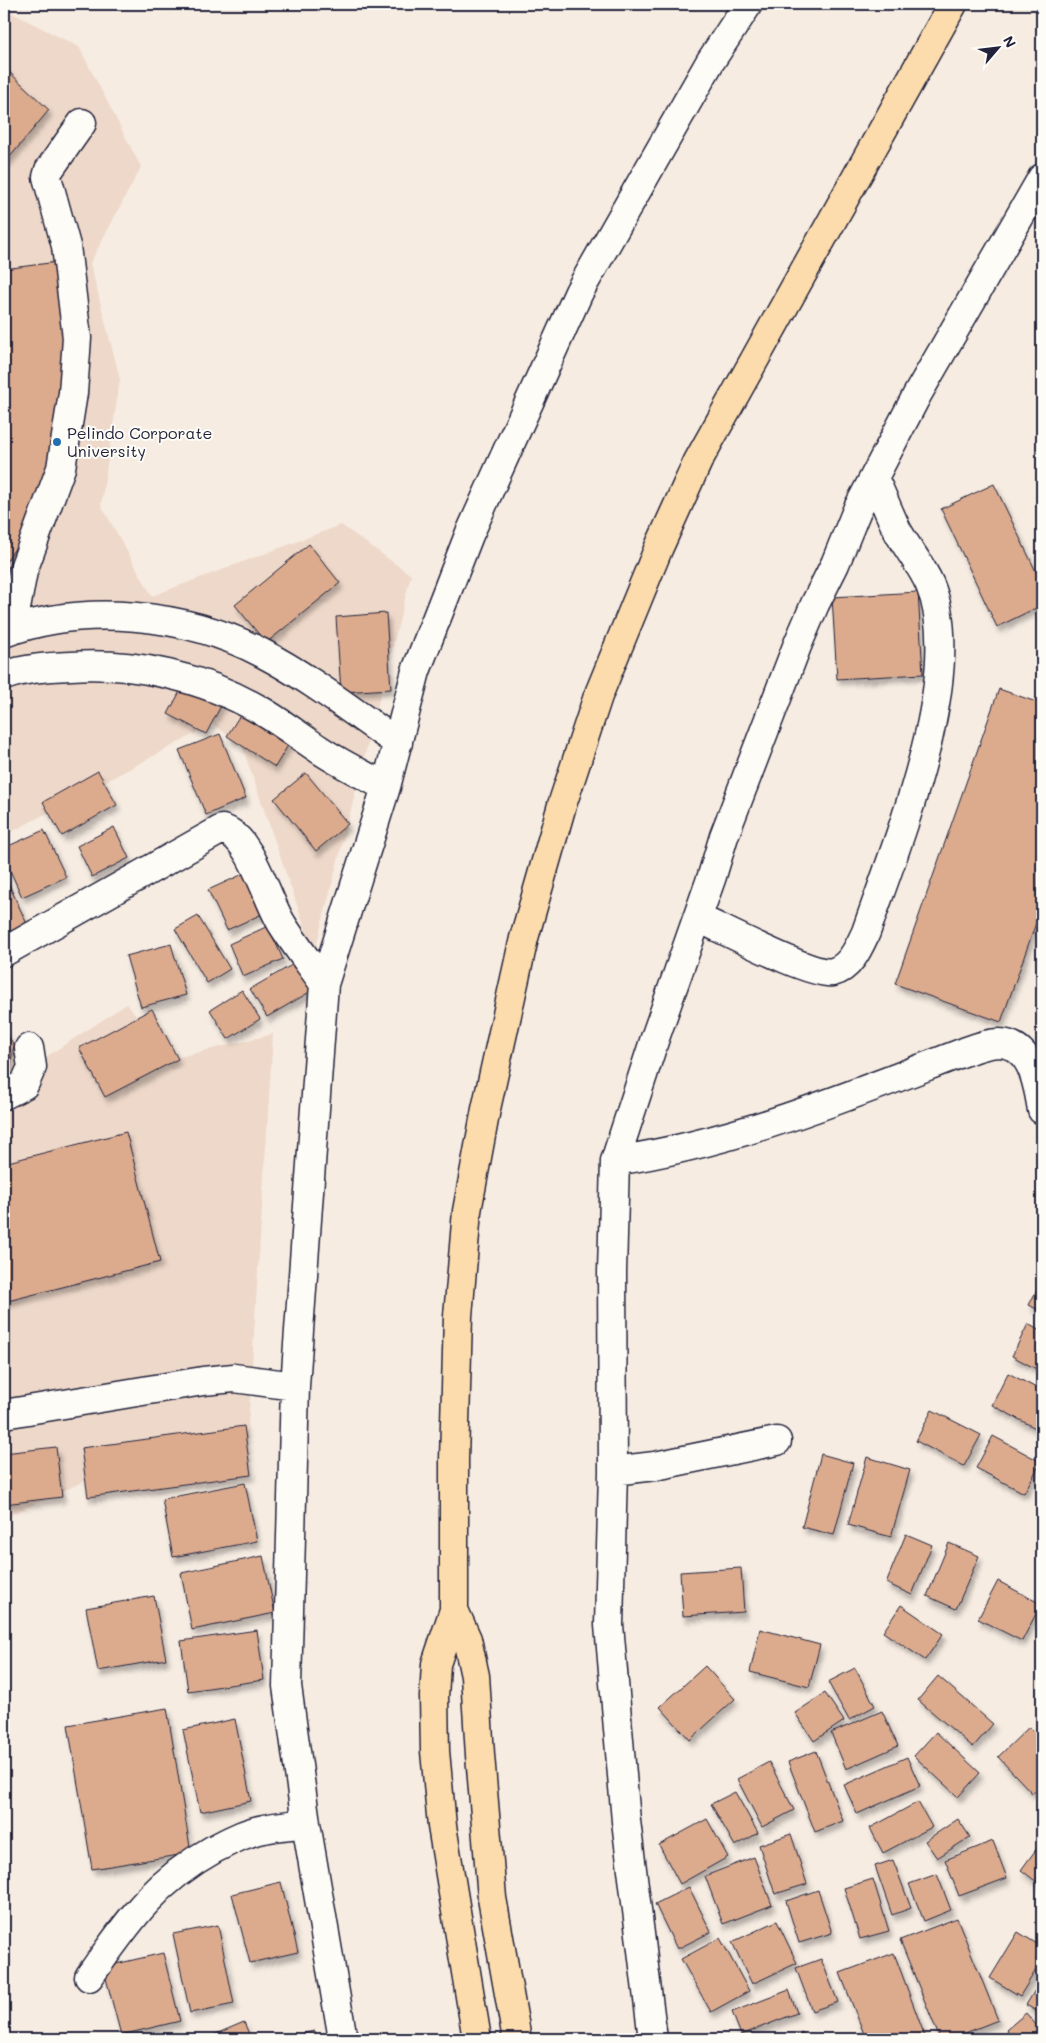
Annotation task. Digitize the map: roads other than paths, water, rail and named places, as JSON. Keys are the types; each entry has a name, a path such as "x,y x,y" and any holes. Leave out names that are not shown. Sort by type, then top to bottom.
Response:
{"highway":[{"path":"478,2039 442,1826 435,1751 434,1696 436,1664 454,1610 454,1460 458,1316 467,1211 488,1100 524,938 562,805 598,696 659,547 698,461 953,4"},
{"path":"454,1610 467,1639 475,1676 492,1898 517,2039"}],"street":[{"path":"343,2039 306,1823 287,1686 295,1386 324,984 386,788 416,671 468,535 579,292 710,62 748,4"},
{"path":"82,123 47,177 66,246 77,338 73,393 61,468 23,571 8,632 50,621 87,616 153,619 186,625 239,642 274,660 308,680 398,743"},
{"path":"653,2039 627,1830 609,1625 613,1471 612,1272 615,1161 724,836 797,646 835,564 857,510 918,395 1042,178"},
{"path":"698,918 806,967 826,973 834,972 843,967 855,954 866,932 918,778 938,686 940,631 938,612 930,585 896,528 874,478"},
{"path":"4,676 29,669 118,665 149,669 192,680 259,709 321,750 386,788"},
{"path":"4,952 222,829 230,833 247,849 281,923 324,984"},
{"path":"615,1161 673,1151 715,1140 817,1106 964,1052 999,1043 1021,1052 1029,1063 1038,1086 1042,1110"},
{"path":"4,1095 24,1085 32,1067 29,1048"},
{"path":"4,1414 203,1381 234,1378 295,1386"},
{"path":"613,1471 655,1466 777,1441"},
{"path":"89,1977 127,1922 170,1877 235,1838 263,1829 306,1823"}],"place":[{"name":"Pelindo Corporate University","path":"57,442"}]}
